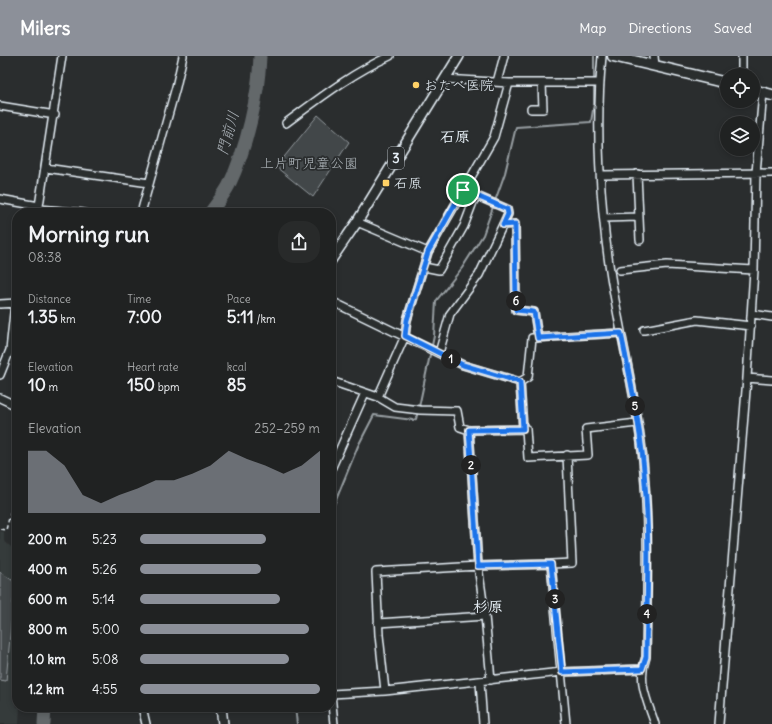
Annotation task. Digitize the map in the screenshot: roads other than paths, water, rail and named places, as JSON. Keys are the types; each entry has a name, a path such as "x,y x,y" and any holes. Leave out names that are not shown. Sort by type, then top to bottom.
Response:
{"highway":[{"path":"613,56 654,61 720,81"}],"main road":[{"name":"3","path":"336,253 357,222 460,56"},
{"path":"222,712 223,724"}],"street":[{"path":"40,208 55,115 62,56"},
{"path":"142,208 182,56"},
{"path":"286,123 352,75 390,56"},
{"path":"497,82 504,56"},
{"path":"602,56 600,83 604,218 611,276 637,423 645,483 648,531 646,657 642,669 641,681 655,724"},
{"path":"742,56 742,68"},
{"path":"445,79 509,83 600,83"},
{"path":"378,397 405,336 407,320 428,252 494,137 509,83"},
{"path":"531,109 543,110 542,83"},
{"path":"719,724 752,314 756,173 763,92"},
{"path":"0,106 55,115"},
{"path":"46,168 149,183"},
{"path":"602,175 772,173"},
{"path":"637,174 640,240"},
{"path":"439,353 450,314 479,274 508,214 507,209 475,197 463,190"},
{"path":"424,267 439,270 464,226 475,197"},
{"path":"0,199 36,208"},
{"path":"604,218 639,217"},
{"path":"357,222 428,252"},
{"path":"503,225 515,224 516,310 534,312 538,338"},
{"path":"620,270 667,265 754,270"},
{"path":"0,304 12,303"},
{"path":"336,303 463,365 520,382 528,377 532,338 621,333"},
{"path":"752,314 772,317"},
{"path":"644,330 697,320 751,326"},
{"path":"0,375 10,350 12,334"},
{"path":"747,378 772,380"},
{"path":"520,382 523,429 526,429 528,458 588,455 586,429 637,423"},
{"path":"336,383 378,397 395,407 420,410 457,411 460,428 469,430 523,429"},
{"path":"336,458 365,393"},
{"path":"0,398 12,404"},
{"path":"469,430 478,566 485,616 491,680"},
{"path":"385,691 378,623 376,572 478,566 572,563 567,455"},
{"path":"551,564 566,724"},
{"path":"378,623 485,616"},
{"path":"336,694 385,691 480,682 562,672 642,669"},
{"path":"480,682 483,724"},
{"path":"143,712 146,724"},
{"path":"333,712 334,724"}],"waterway":[{"name":"門前川","path":"214,208 229,185 241,156 254,105 260,56"},
{"path":"594,56 594,81"},
{"path":"419,407 434,336 436,301 462,268 483,235 505,173 516,127 591,122 594,104 594,85"},
{"path":"336,500 358,446 374,415 413,420 416,419 418,411"},
{"name":"門前川","path":"44,724 45,712"},
{"path":"296,712 297,724"}],"place":[{"name":"おたべ医院","path":"416,85"},
{"name":"石原","path":"386,183"}],"district":[{"name":"石原","path":"455,137"},
{"name":"杉原","path":"488,607"}],"park label":[{"name":"上片町児童公園","path":"309,163"}]}
